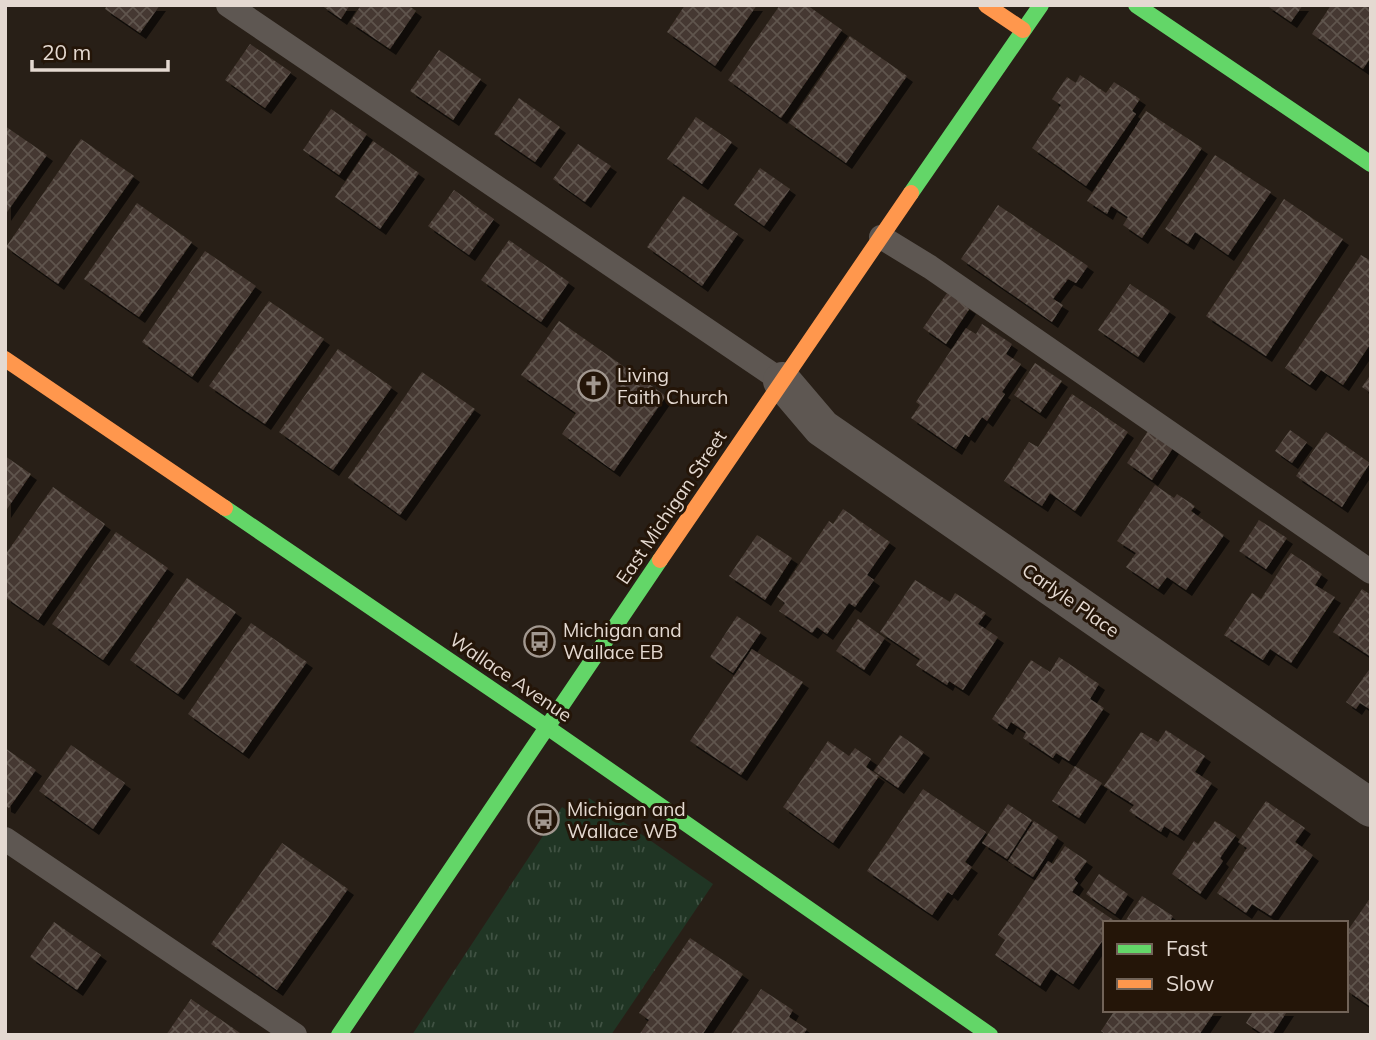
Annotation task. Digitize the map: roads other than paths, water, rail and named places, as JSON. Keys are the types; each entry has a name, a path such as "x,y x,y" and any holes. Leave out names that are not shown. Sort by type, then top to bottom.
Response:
{"street":[{"path":"986,5 1023,30"},
{"name":"East Michigan Street","path":"339,1035 1041,5"},
{"path":"1136,5 1371,164"},
{"name":"Wallace Avenue","path":"5,359 547,727 990,1035"},
{"name":"Carlyle Place","path":"782,382 822,428 1371,808"}],"lane":[{"path":"228,5 782,382"},
{"path":"881,237 930,267 1371,572"},
{"path":"5,839 295,1035"}],"place":[{"name":"Living Faith Church","path":"594,386"},
{"name":"Michigan and Wallace EB","path":"540,641"},
{"name":"Michigan and Wallace WB","path":"544,820"}]}
